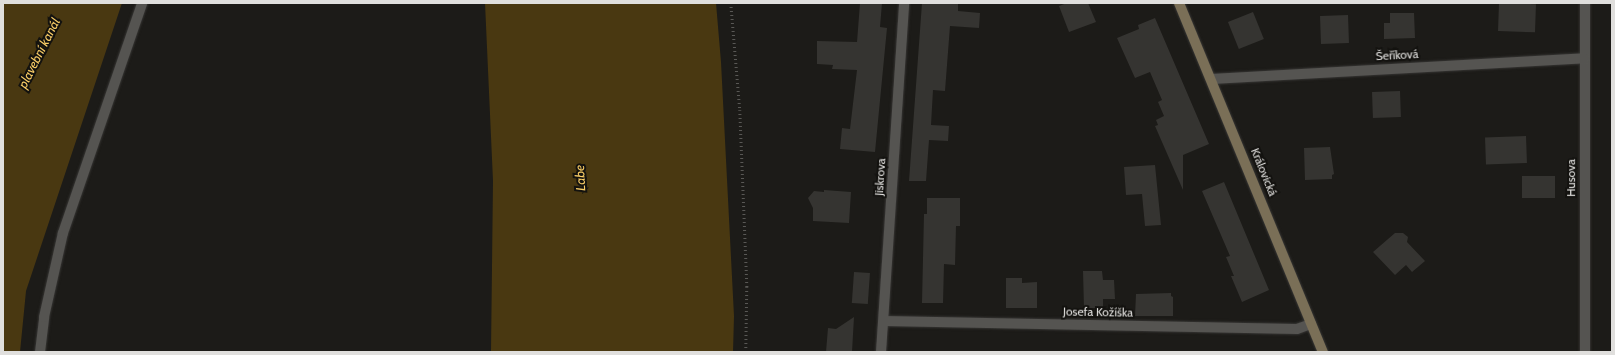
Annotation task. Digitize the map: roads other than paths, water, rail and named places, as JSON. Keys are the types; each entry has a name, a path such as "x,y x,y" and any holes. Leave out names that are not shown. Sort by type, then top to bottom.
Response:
{"main road":[{"name":"Královická","path":"1179,3 1212,79 1323,352"}],"street":[{"path":"40,352 44,317 63,233 142,3"},
{"name":"Jiskrova","path":"881,352 904,3"},
{"name":"Husova","path":"1585,3 1585,352"},
{"name":"Šeříková","path":"1212,79 1584,58"},
{"name":"Josefa Kožíška","path":"884,321 1297,329 1311,324"}],"water":[{"name":"plavební kanál","path":"3,3 122,3 26,291 20,352 3,352"},
{"name":"Labe","path":"485,3 716,3 721,62 734,316 733,352 491,352 493,181"}]}
